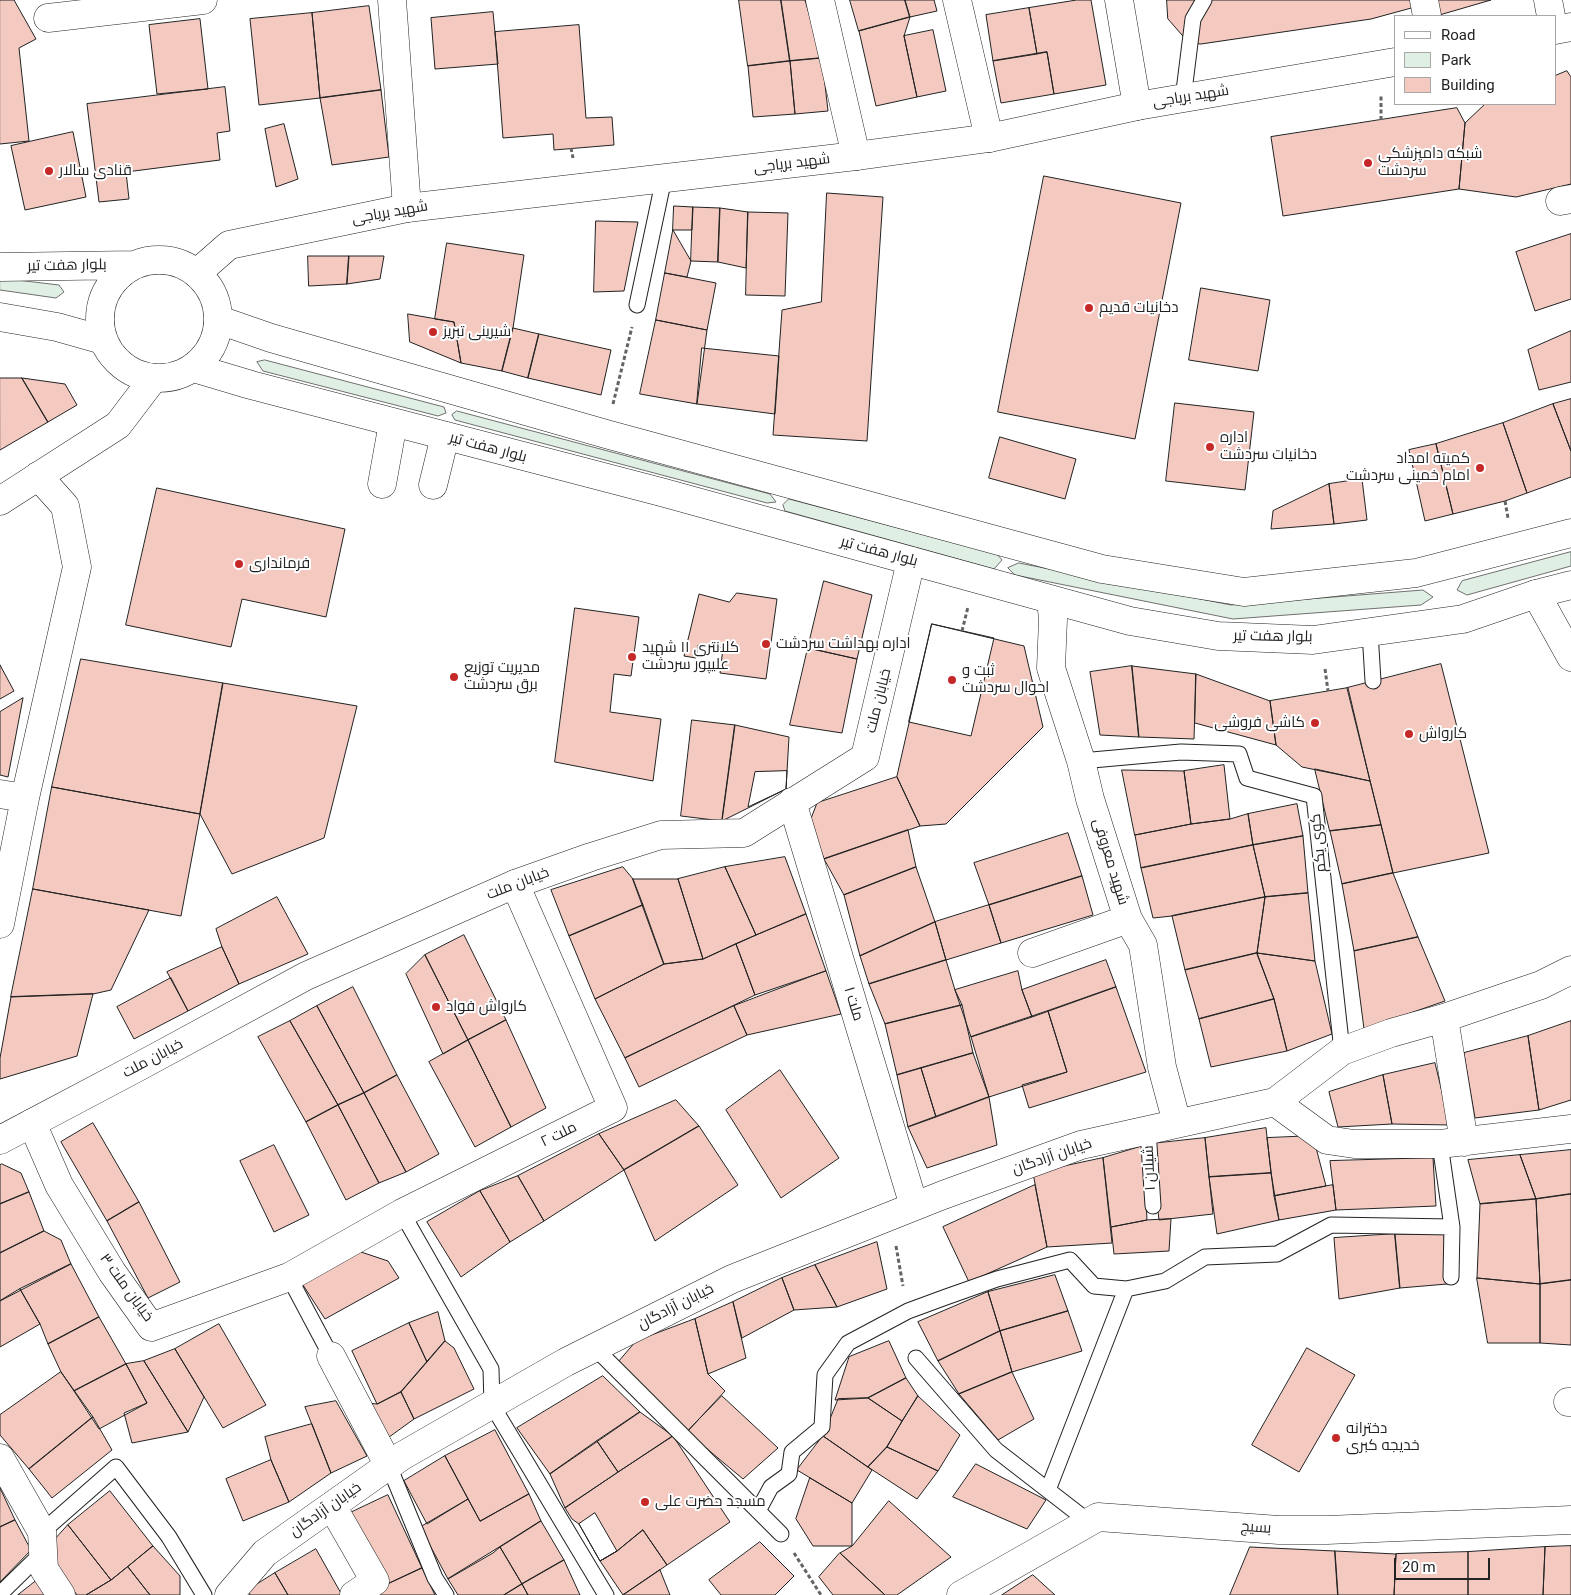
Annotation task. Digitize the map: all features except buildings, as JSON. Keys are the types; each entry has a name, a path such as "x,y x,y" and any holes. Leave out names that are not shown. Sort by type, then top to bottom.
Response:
{"street":[{"path":"48,18 203,0"},
{"path":"392,0 407,208"},
{"path":"820,0 856,156"},
{"path":"958,0 989,138"},
{"path":"1119,0 1137,106"},
{"path":"1424,0 1427,15"},
{"path":"1548,0 1551,15"},
{"path":"1556,30 1571,27"},
{"name":"شهید بریاجی","path":"197,273 229,245 407,208 856,156 989,138 1137,106 1394,62"},
{"path":"151,260 167,260 183,265 197,273 208,286 216,302 219,320 216,338 207,355 194,368 181,375 167,378 153,379 137,375 123,366 111,354 103,340 100,322 102,305 108,288 120,274 135,265 151,260"},
{"name":"بلوار هفت تیر","path":"0,267 135,265"},
{"path":"0,317 58,327 103,340"},
{"path":"219,320 271,338 606,434 1102,569 1244,592 1416,573 1571,532"},
{"name":"بلوار هفت تیر","path":"194,368 393,423 661,492 1130,621 1218,636 1313,640 1463,619 1536,594 1571,585"},
{"path":"0,501 118,425 153,379"},
{"path":"382,484 393,423"},
{"path":"433,486 445,436"},
{"path":"1,912 13,796 77,567 66,506 38,476"},
{"name":"خیابان ملت","path":"0,1140 147,1063 306,976 515,884 661,835 744,833 865,757 906,589 911,561"},
{"path":"1536,594 1571,656"},
{"name":"شهید معروفی","path":"1051,600 1053,619 1051,668 1128,919 1143,945 1162,1067 1177,1123"},
{"name":"ملت ۱","path":"792,802 914,1206"},
{"name":"ملت ۲","path":"290,1277 402,1213 612,1108 515,884"},
{"path":"1032,953 1128,919"},
{"path":"1571,970 1541,985 1444,1018 1391,1033 1342,1051 1275,1102 1327,1140 1354,1144 1452,1143 1571,1129"},
{"path":"1444,1018 1452,1143"},
{"name":"خیابان آزادگان","path":"229,1595 265,1552 402,1456 595,1348 732,1280 914,1206 1081,1145 1275,1102"},
{"name":"خیابان ملت ۳","path":"32,1123 59,1185 112,1272 152,1327 290,1277"},
{"path":"331,1356 389,1466"},
{"path":"0,1458 42,1542 44,1569 61,1595"},
{"path":"332,1506 375,1582 354,1595"},
{"name":"بسیج","path":"961,1595 1098,1517 1279,1530 1327,1530 1571,1520"}],"lane":[{"path":"1183,99 1193,19 1204,0"},
{"path":"637,304 664,178"},
{"path":"1370,632 1373,681"},
{"name":"کوی یکم","path":"1081,761 1181,752 1239,754 1247,778 1314,796 1342,1051"},
{"name":"شیلان ۱","path":"1148,1130 1153,1206"},
{"path":"1450,1277 1452,1143"},
{"path":"402,1213 491,1369 492,1405 606,1595"},
{"path":"758,1510 771,1487 789,1474 792,1452 822,1427 826,1375 848,1343 908,1311 998,1279 1070,1260 1094,1286 1126,1288 1164,1281 1205,1257 1277,1254 1331,1225 1452,1227"},
{"path":"290,1277 331,1356"},
{"path":"1048,1490 1126,1288"},
{"path":"595,1348 781,1534"},
{"path":"916,1358 996,1450 1089,1522"},
{"path":"389,1466 435,1578 446,1595"},
{"path":"0,1594 42,1542 116,1467 169,1537 204,1595"}],"path":[{"path":"606,434 637,304"},
{"path":"781,1534 821,1595"}],"green space":[{"path":"0,278 59,285 64,292 56,298 0,290"},
{"path":"265,360 444,407 446,413 438,416 263,371 257,362"},
{"path":"457,411 770,494 776,502 767,503 455,420 452,415"},
{"path":"789,499 997,554 1002,560 994,569 785,511 783,505"},
{"path":"1571,552 1571,566 1467,595 1457,590 1462,581"},
{"path":"1019,563 1231,605 1423,590 1433,597 1421,605 1233,619 1015,575 1008,568"}],"place":[{"name":"شبکه دامپزشکی سردشت","path":"1368,163"},
{"name":"قنادی سالار","path":"49,171"},
{"name":"دخانیات قدیم","path":"1089,308"},
{"name":"شیرینی تبریز","path":"433,332"},
{"name":"اداره دخانیات سردشت","path":"1210,447"},
{"name":"کمیته امداد امام خمینی سردشت","path":"1480,468"},
{"name":"فرمانداری","path":"239,564"},
{"name":"اداره بهداشت سردشت","path":"766,644"},
{"name":"کلانتری ۱۱ شهید علیپور سردشت","path":"632,657"},
{"name":"مدیریت توزیع برق سردشت","path":"454,677"},
{"name":"ثبت و احوال سردشت","path":"952,680"},
{"name":"کاشی فروشی","path":"1315,723"},
{"name":"کارواش","path":"1409,734"},
{"name":"کارواش فواد","path":"436,1007"},
{"name":"دخترانه خدیجه کبری","path":"1336,1438"},
{"name":"مسجد حضرت علی","path":"645,1502"}]}
